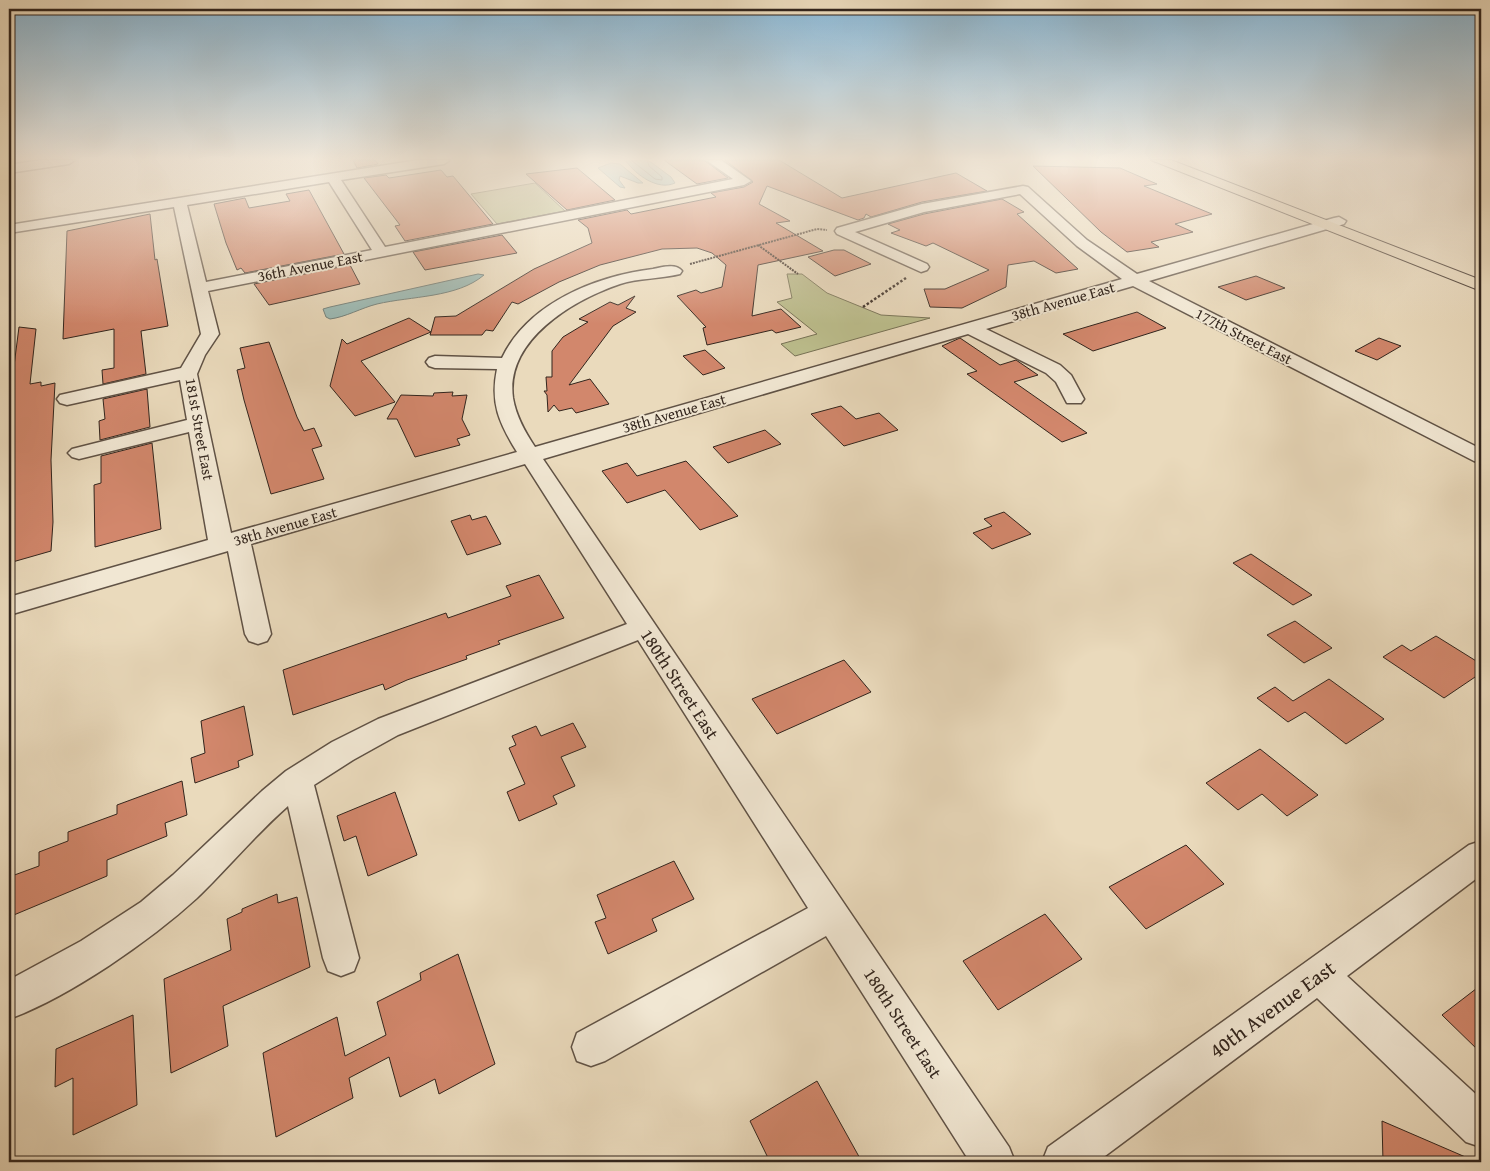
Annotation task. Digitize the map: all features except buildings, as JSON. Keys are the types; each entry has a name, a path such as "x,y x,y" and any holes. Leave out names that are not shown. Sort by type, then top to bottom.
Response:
{"main road":[{"path":"1308,215 1481,274"},
{"path":"1311,215 1481,286"}],"street":[{"path":"9,229 100,215"},
{"name":"181st Street East","path":"183,215 210,334 189,372 198,424 230,542 258,634"},
{"path":"356,215 380,252"},
{"name":"36th Avenue East","path":"200,288 569,215"},
{"name":"177th Street East","path":"842,231 900,215"},
{"name":"177th Street East","path":"1053,215 1086,246 1134,280 1481,457"},
{"name":"38th Avenue East","path":"9,606 1331,223"},
{"path":"842,231 921,267"},
{"name":"180th Street East","path":"674,271 616,280 571,301 544,318 516,348 508,364 503,385 505,406 514,431 994,1162"},
{"path":"970,328 1053,369 1064,379 1074,399"},
{"path":"435,362 508,364"},
{"path":"67,399 189,372"},
{"path":"78,453 198,424"},
{"path":"9,1000 74,968 124,936 173,897 272,800 297,780 353,744 388,727 643,628"},
{"path":"297,780 341,958"},
{"name":"40th Avenue East","path":"1063,1162 1481,856"},
{"path":"591,1047 831,914"},
{"path":"1319,974 1481,1127"}],"path":[{"path":"674,271 694,261 817,229 842,231"},
{"path":"758,245 798,274"},
{"path":"863,307 921,267"}],"green space":[{"path":"489,215 546,215 497,224"},
{"path":"787,274 802,274 827,293 881,315 930,318 795,356 781,344 817,334 777,302 792,298"}],"water":[{"path":"478,274 484,275 473,283 461,288 433,295 377,304 336,318 330,319 326,317 323,309 330,307"}]}
